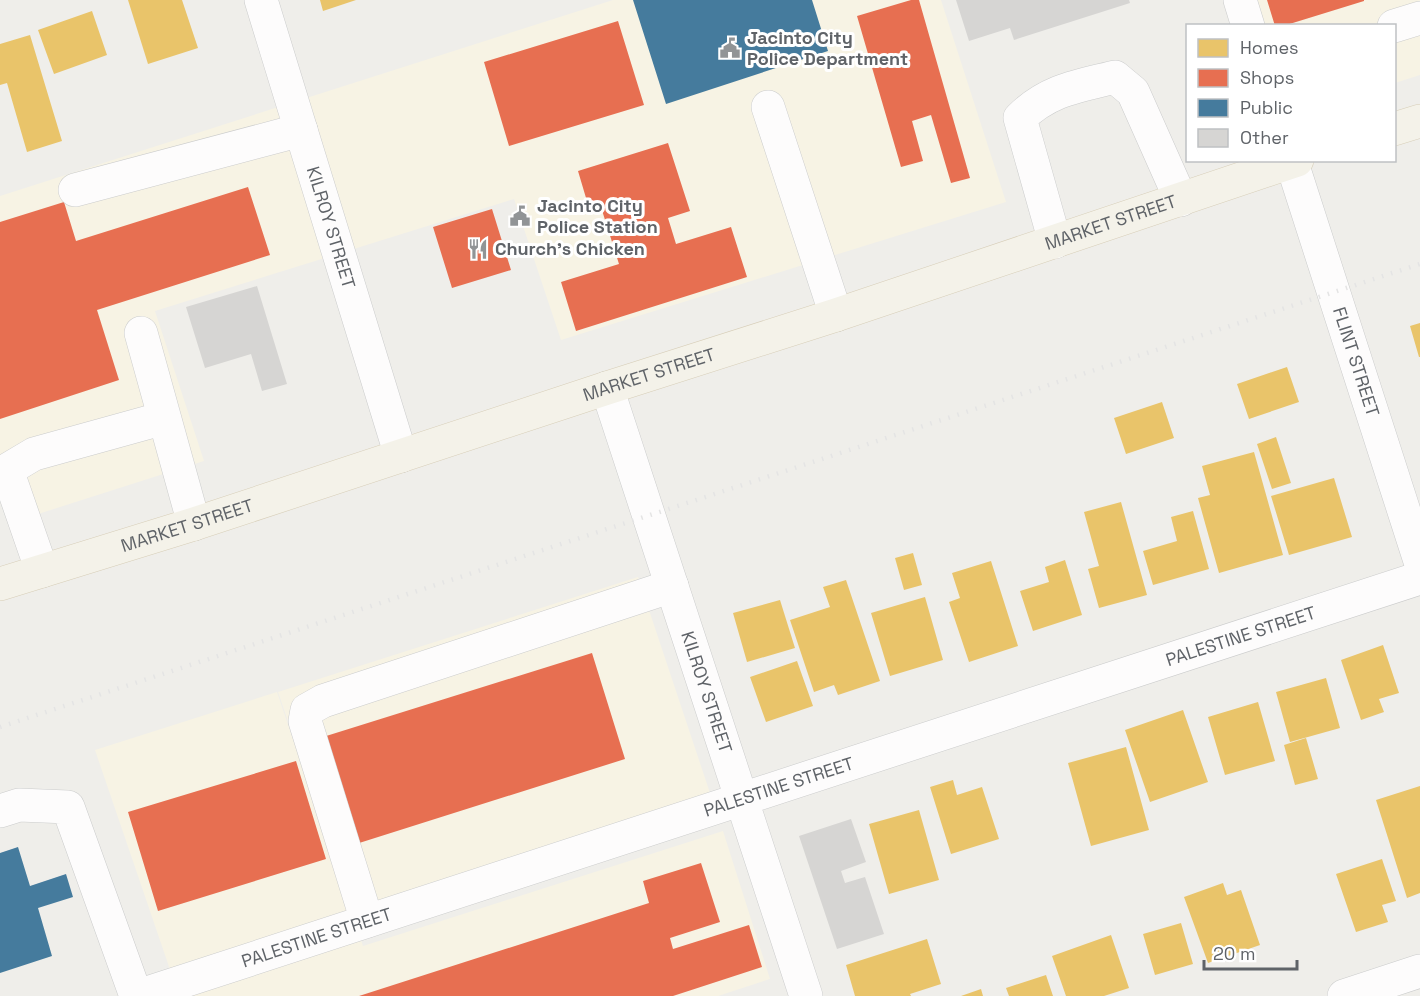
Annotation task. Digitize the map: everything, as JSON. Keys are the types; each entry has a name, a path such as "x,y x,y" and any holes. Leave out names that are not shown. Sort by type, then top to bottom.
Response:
{"main road":[{"path":"1396,129 1420,121"},
{"name":"MARKET STREET","path":"0,584 194,524 836,315 1290,162"}],"street":[{"name":"KILROY STREET","path":"261,0 400,456"},
{"path":"1240,0 1247,24"},
{"path":"1396,26 1420,18"},
{"path":"1054,242 1020,118 1032,106 1061,90 1115,77 1133,92 1181,200"},
{"path":"768,107 836,315"},
{"path":"75,190 301,130"},
{"name":"FLINT STREET","path":"1293,162 1420,561"},
{"path":"141,333 194,524"},
{"name":"KILROY STREET","path":"607,388 806,996"},
{"path":"42,571 3,468 34,454 164,418"},
{"name":"PALESTINE STREET","path":"137,996 1420,578"},
{"path":"367,921 305,721 307,710 323,701 672,586"},
{"path":"0,811 19,805 68,807 137,996"},
{"path":"1344,996 1420,971"}],"shaded area":[{"path":"613,0 941,0 1006,202 561,340 514,199 155,311 204,461 10,523 0,490 0,196"},
{"path":"1251,0 1420,0 1420,75 1396,83 1396,24 1260,24"},
{"path":"638,577 711,796 353,914 278,692"},
{"path":"277,692 363,946 723,831 770,979 718,996 179,996 95,750"}],"building: Homes":[{"path":"128,0 182,0 198,48 148,64"},
{"path":"320,0 356,0 323,11"},
{"path":"92,11 107,55 54,74 38,30"},
{"path":"30,35 62,141 27,152 7,83 0,85 0,44"},
{"path":"1420,323 1420,357 1419,357 1410,326"},
{"path":"1287,367 1299,402 1249,419 1237,384"},
{"path":"1162,402 1174,438 1126,454 1114,418"},
{"path":"1276,437 1291,483 1272,489 1257,444"},
{"path":"1254,452 1283,555 1219,573 1198,498 1210,495 1202,466"},
{"path":"1334,478 1352,537 1289,555 1271,496"},
{"path":"1121,502 1147,595 1099,608 1088,569 1099,566 1084,512"},
{"path":"1193,511 1209,569 1153,585 1143,551 1177,541 1171,517"},
{"path":"913,553 922,585 904,590 895,558"},
{"path":"1065,560 1082,615 1033,631 1020,591 1049,582 1045,567"},
{"path":"991,561 1018,646 969,662 949,602 960,598 952,573"},
{"path":"846,580 880,681 838,695 834,685 814,692 790,620 830,607 823,587"},
{"path":"925,597 943,660 890,676 871,613"},
{"path":"780,600 795,648 747,662 733,613"},
{"path":"1383,645 1399,693 1379,699 1384,712 1361,720 1341,660"},
{"path":"797,661 813,706 766,722 750,677"},
{"path":"1326,678 1340,728 1290,742 1276,692"},
{"path":"1258,702 1275,761 1225,775 1208,717"},
{"path":"1183,710 1208,782 1150,802 1125,730"},
{"path":"1306,738 1318,779 1295,785 1284,745"},
{"path":"1126,747 1149,830 1091,846 1068,763"},
{"path":"953,780 957,795 982,787 999,839 951,854 930,787"},
{"path":"1420,786 1420,893 1407,898 1376,800"},
{"path":"919,810 939,880 889,894 869,824"},
{"path":"1382,859 1396,901 1382,905 1388,922 1356,932 1336,874"},
{"path":"1223,883 1227,895 1241,890 1260,945 1208,963 1184,897"},
{"path":"1181,923 1193,964 1155,975 1143,934"},
{"path":"1111,935 1129,988 1104,996 1066,996 1052,956"},
{"path":"927,939 941,984 910,994 911,996 855,996 846,965"},
{"path":"1046,975 1053,996 1009,996 1006,988"},
{"path":"981,989 983,996 961,996"}],"building: Shops":[{"path":"911,0 919,0 970,178 951,183 931,115 912,121 923,161 901,167 857,16"},
{"path":"1267,0 1364,0 1289,24 1274,24"},
{"path":"618,21 644,105 509,146 484,62"},
{"path":"668,143 690,211 668,218 676,244 731,227 747,277 576,331 561,282 619,264 600,204 589,208 578,171"},
{"path":"248,187 270,255 97,310 119,380 0,419 0,222 64,202 76,241"},
{"path":"492,209 511,270 452,288 433,227"},
{"path":"592,653 625,759 356,844 323,737"},
{"path":"296,761 326,859 158,911 128,812"},
{"path":"701,863 720,922 670,938 673,949 749,925 762,967 673,996 359,996 649,903 643,881"}],"building: Public":[{"path":"633,0 812,0 828,51 666,104"},
{"path":"18,847 30,886 66,874 73,897 38,908 52,956 0,973 0,853"}],"building: Other":[{"path":"956,0 1129,0 1130,3 1014,40 1010,28 969,41"},
{"path":"257,286 287,384 262,391 251,354 205,368 186,307"},
{"path":"851,819 866,862 841,871 845,883 865,877 884,934 837,949 799,836"}],"railway":[{"path":"0,727 1420,264"}],"place":[{"name":"Jacinto City Police Department","path":"730,48"},
{"name":"Jacinto City Police Station","path":"520,216"},
{"name":"Church's Chicken","path":"478,249"}]}
